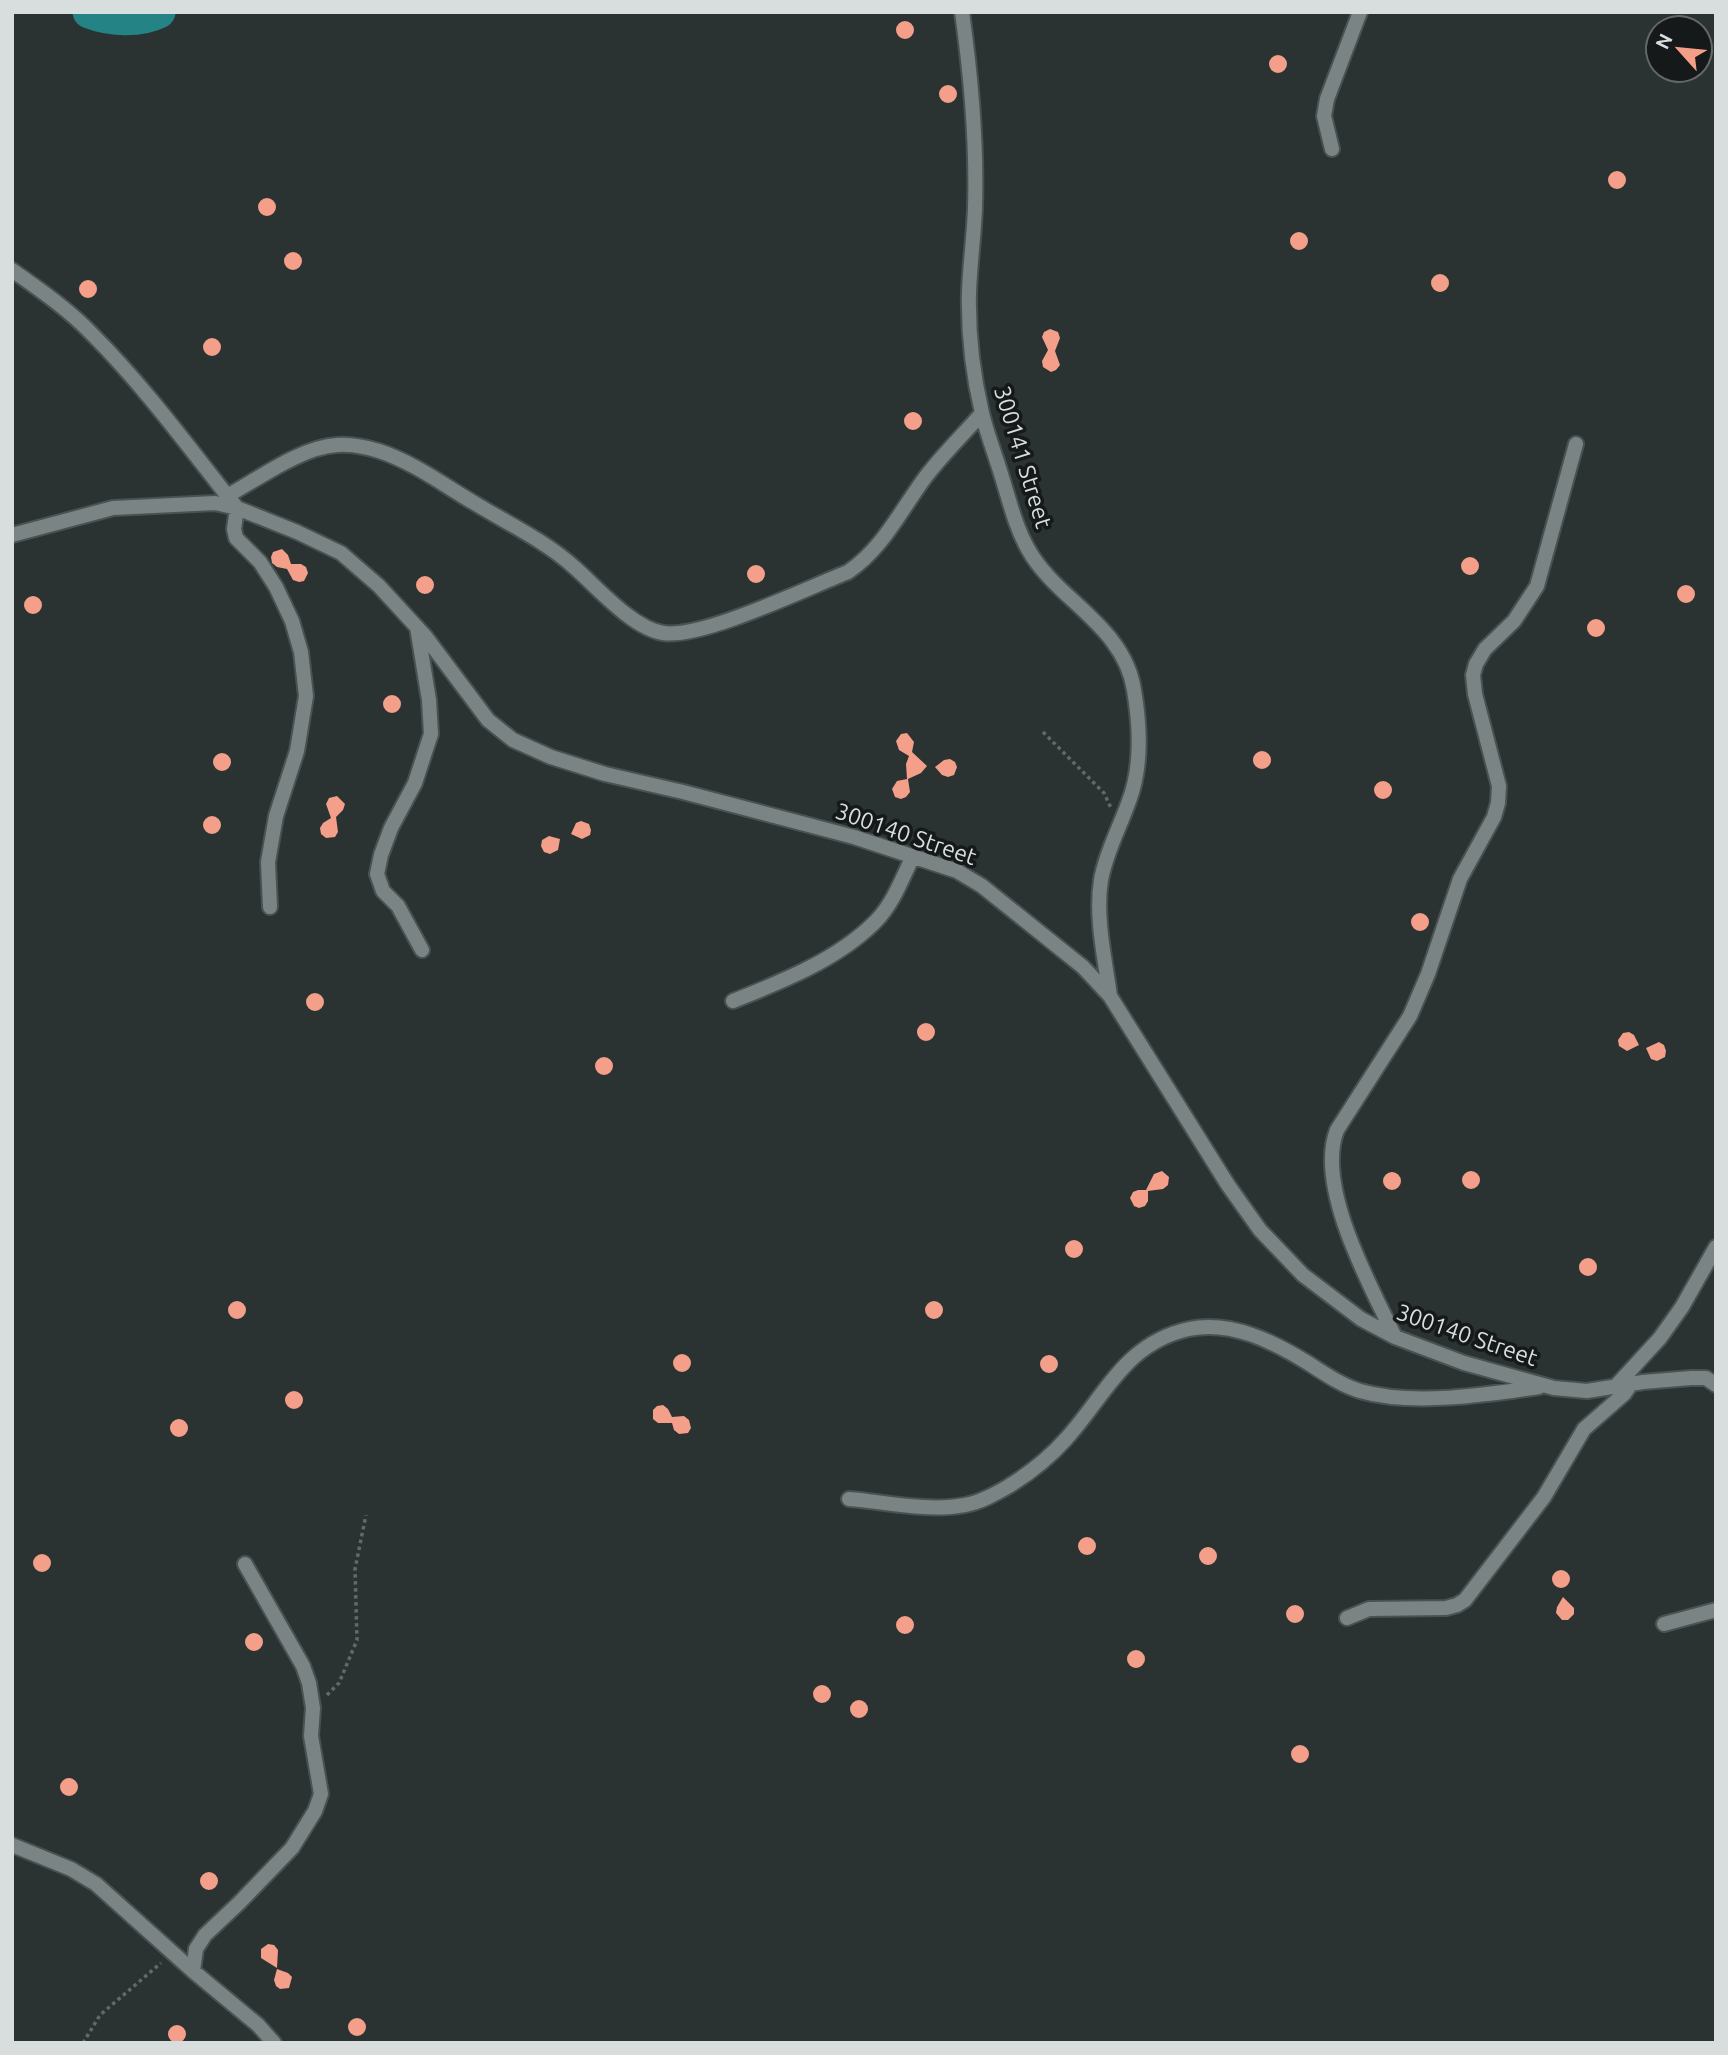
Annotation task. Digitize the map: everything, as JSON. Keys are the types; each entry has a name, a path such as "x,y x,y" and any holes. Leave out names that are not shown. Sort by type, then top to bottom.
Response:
{"street":[{"name":"300141 Street","path":"962,12 971,75 975,205 969,294 973,357 982,413 1014,516 1028,550 1049,576 1092,617 1119,649 1134,688 1138,734 1137,769 1130,799 1110,846 1100,881 1100,915 1110,996"},
{"path":"1332,149 1324,117 1327,99 1360,12"},
{"path":"12,270 54,299 92,334 144,393 232,502 236,538 260,562 276,587 292,621 300,652 306,696 298,751 276,816 268,862 271,907"},
{"path":"232,502 298,456 317,449 336,445 379,451 411,465 541,542 632,618 663,633 680,632 708,627 848,572 864,561 926,476 982,413"},
{"path":"1395,1337 1356,1253 1339,1201 1331,1166 1332,1144 1337,1129 1410,1016 1428,974 1460,879 1499,803 1499,786 1487,744 1473,675 1476,663 1485,649 1514,621 1537,586 1576,444"},
{"name":"300140 Street","path":"12,535 114,508 232,502 341,553 379,586 417,627 488,720 513,740 551,757 605,774 854,837 957,871 982,886 1083,967 1110,996 1228,1185 1260,1230 1303,1275 1361,1319 1395,1337 1464,1363 1545,1386 1587,1391 1631,1384 1706,1378 1716,1385"},
{"path":"417,627 429,700 431,734 415,783 391,828 377,874 383,891 398,906 422,950"},
{"path":"733,1001 813,965 846,945 875,922 894,897 913,856"},
{"path":"1615,1387 1660,1338 1682,1307 1716,1247"},
{"path":"849,1499 941,1507 967,1505 993,1496 1030,1472 1065,1441 1119,1369 1142,1349 1164,1336 1191,1329 1214,1326 1260,1337 1339,1382 1378,1395 1409,1398 1500,1393 1545,1386"},
{"path":"1347,1618 1369,1609 1446,1608 1465,1600 1544,1497 1584,1429 1624,1394 1631,1384"},
{"path":"192,1971 196,1949 205,1935 292,1848 315,1811 321,1794 311,1736 313,1709 309,1683 303,1666 245,1564"},
{"path":"1664,1624 1716,1610"},
{"path":"12,1845 71,1869 96,1884 192,1971 258,2025 274,2043"}],"path":[{"path":"1043,732 1104,793 1118,826"},
{"path":"313,1709 339,1683 357,1640 355,1569 366,1515"},
{"path":"83,2043 100,2015 173,1953"}],"building":[{"path":"905,21 911,24 914,30 911,36 905,39 899,36 896,30 899,24"},
{"path":"1278,55 1284,58 1287,64 1284,70 1278,73 1272,70 1269,64 1272,58"},
{"path":"948,85 954,88 957,94 954,100 948,103 942,100 939,94 942,88"},
{"path":"1617,171 1623,174 1626,180 1623,186 1617,189 1611,186 1608,180 1611,174"},
{"path":"267,198 273,201 276,207 273,213 267,216 261,213 258,207 261,201"},
{"path":"1299,232 1305,235 1308,241 1305,247 1299,250 1293,247 1290,241 1293,235"},
{"path":"293,252 299,255 302,261 299,267 293,270 287,267 284,261 287,255"},
{"path":"1440,274 1446,277 1449,283 1446,289 1440,292 1434,289 1431,283 1434,277"},
{"path":"88,280 94,283 97,289 94,295 88,298 82,295 79,289 82,283"},
{"path":"1050,329 1058,332 1060,338 1055,351 1060,365 1051,372 1043,367 1042,361 1048,350 1042,337 1044,332"},
{"path":"212,338 218,341 221,347 218,353 212,356 206,353 203,347 206,341"},
{"path":"913,412 919,415 922,421 919,427 913,430 907,427 904,421 907,415"},
{"path":"282,549 291,564 306,567 308,573 304,581 293,580 287,569 272,563 273,552"},
{"path":"1470,557 1476,560 1479,566 1476,572 1470,575 1464,572 1461,566 1464,560"},
{"path":"756,565 762,568 765,574 762,580 756,583 750,580 747,574 750,568"},
{"path":"425,576 431,579 434,585 431,591 425,594 419,591 416,585 419,579"},
{"path":"1686,585 1692,588 1695,594 1692,600 1686,603 1680,600 1677,594 1680,588"},
{"path":"33,596 39,599 42,605 39,611 33,614 27,611 24,605 27,599"},
{"path":"1596,619 1602,622 1605,628 1602,634 1596,637 1590,634 1587,628 1590,622"},
{"path":"392,695 398,698 401,704 398,710 392,713 386,710 383,704 386,698"},
{"path":"907,733 914,742 912,752 927,766 921,773 908,779 910,792 901,799 895,797 892,789 897,781 907,779 906,764 909,756 899,750 896,741 901,734"},
{"path":"1262,751 1268,754 1271,760 1268,766 1262,769 1256,766 1253,760 1256,754"},
{"path":"222,753 228,756 231,762 228,768 222,771 216,768 213,762 216,756"},
{"path":"950,759 957,767 954,775 948,777 935,767"},
{"path":"1383,781 1389,784 1392,790 1389,796 1383,799 1377,796 1374,790 1377,784"},
{"path":"337,796 345,804 336,817 338,832 335,837 326,838 321,834 320,828 331,818 326,804 329,798"},
{"path":"212,816 218,819 221,825 218,831 212,834 206,831 203,825 206,819"},
{"path":"581,821 589,824 591,830 590,835 582,839 571,834 576,823"},
{"path":"549,836 560,839 558,850 550,854 544,852 541,846 542,840"},
{"path":"1420,913 1426,916 1429,922 1426,928 1420,931 1414,928 1411,922 1414,916"},
{"path":"315,993 321,996 324,1002 321,1008 315,1011 309,1008 306,1002 309,996"},
{"path":"926,1023 932,1026 935,1032 932,1038 926,1041 920,1038 917,1032 920,1026"},
{"path":"1623,1033 1634,1035 1639,1045 1627,1051 1619,1046 1618,1040"},
{"path":"1659,1042 1664,1045 1666,1051 1665,1057 1657,1061 1651,1059 1646,1048"},
{"path":"604,1057 610,1060 613,1066 610,1072 604,1075 598,1072 595,1066 598,1060"},
{"path":"1162,1171 1169,1177 1168,1185 1163,1189 1148,1191 1145,1206 1134,1206 1130,1198 1133,1192 1146,1190 1154,1174"},
{"path":"1471,1171 1477,1174 1480,1180 1477,1186 1471,1189 1465,1186 1462,1180 1465,1174"},
{"path":"1392,1172 1398,1175 1401,1181 1398,1187 1392,1190 1386,1187 1383,1181 1386,1175"},
{"path":"1074,1240 1080,1243 1083,1249 1080,1255 1074,1258 1068,1255 1065,1249 1068,1243"},
{"path":"1588,1258 1594,1261 1597,1267 1594,1273 1588,1276 1582,1273 1579,1267 1582,1261"},
{"path":"237,1301 243,1304 246,1310 243,1316 237,1319 231,1316 228,1310 231,1304"},
{"path":"934,1301 940,1304 943,1310 940,1316 934,1319 928,1316 925,1310 928,1304"},
{"path":"682,1354 688,1357 691,1363 688,1369 682,1372 676,1369 673,1363 676,1357"},
{"path":"1049,1355 1055,1358 1058,1364 1055,1370 1049,1373 1043,1370 1040,1364 1043,1358"},
{"path":"294,1391 300,1394 303,1400 300,1406 294,1409 288,1406 285,1400 288,1394"},
{"path":"663,1405 672,1417 684,1416 689,1420 691,1428 688,1433 679,1434 672,1423 658,1423 653,1419 653,1410"},
{"path":"179,1419 185,1422 188,1428 185,1434 179,1437 173,1434 170,1428 173,1422"},
{"path":"1087,1537 1093,1540 1096,1546 1093,1552 1087,1555 1081,1552 1078,1546 1081,1540"},
{"path":"1208,1547 1214,1550 1217,1556 1214,1562 1208,1565 1202,1562 1199,1556 1202,1550"},
{"path":"42,1554 48,1557 51,1563 48,1569 42,1572 36,1569 33,1563 36,1557"},
{"path":"1557,1570 1565,1570 1570,1579 1568,1586 1557,1588 1552,1583 1552,1575"},
{"path":"1563,1597 1574,1608 1574,1614 1568,1620 1562,1620 1556,1613"},
{"path":"1295,1605 1301,1608 1304,1614 1301,1620 1295,1623 1289,1620 1286,1614 1289,1608"},
{"path":"905,1616 911,1619 914,1625 911,1631 905,1634 899,1631 896,1625 899,1619"},
{"path":"254,1633 260,1636 263,1642 260,1648 254,1651 248,1648 245,1642 248,1636"},
{"path":"1136,1650 1142,1653 1145,1659 1142,1665 1136,1668 1130,1665 1127,1659 1130,1653"},
{"path":"822,1685 830,1690 831,1694 826,1702 822,1703 814,1698 813,1694 818,1686"},
{"path":"859,1700 865,1703 868,1709 865,1715 859,1718 853,1715 850,1709 853,1703"},
{"path":"1300,1745 1306,1748 1309,1754 1306,1760 1300,1763 1294,1760 1291,1754 1294,1748"},
{"path":"69,1778 75,1781 78,1787 75,1793 69,1796 63,1793 60,1787 63,1781"},
{"path":"209,1872 215,1875 218,1881 215,1887 209,1890 203,1887 200,1881 203,1875"},
{"path":"268,1944 274,1945 278,1950 277,1968 261,1958 261,1949"},
{"path":"277,1969 292,1977 289,1988 280,1989 276,1986 274,1980"},
{"path":"357,2018 363,2021 366,2027 363,2033 357,2036 351,2033 348,2027 351,2021"},
{"path":"177,2025 183,2028 186,2034 183,2040 177,2043 171,2040 168,2034 171,2028"}],"waterway":[{"path":"89,12 124,19 159,12"}]}
